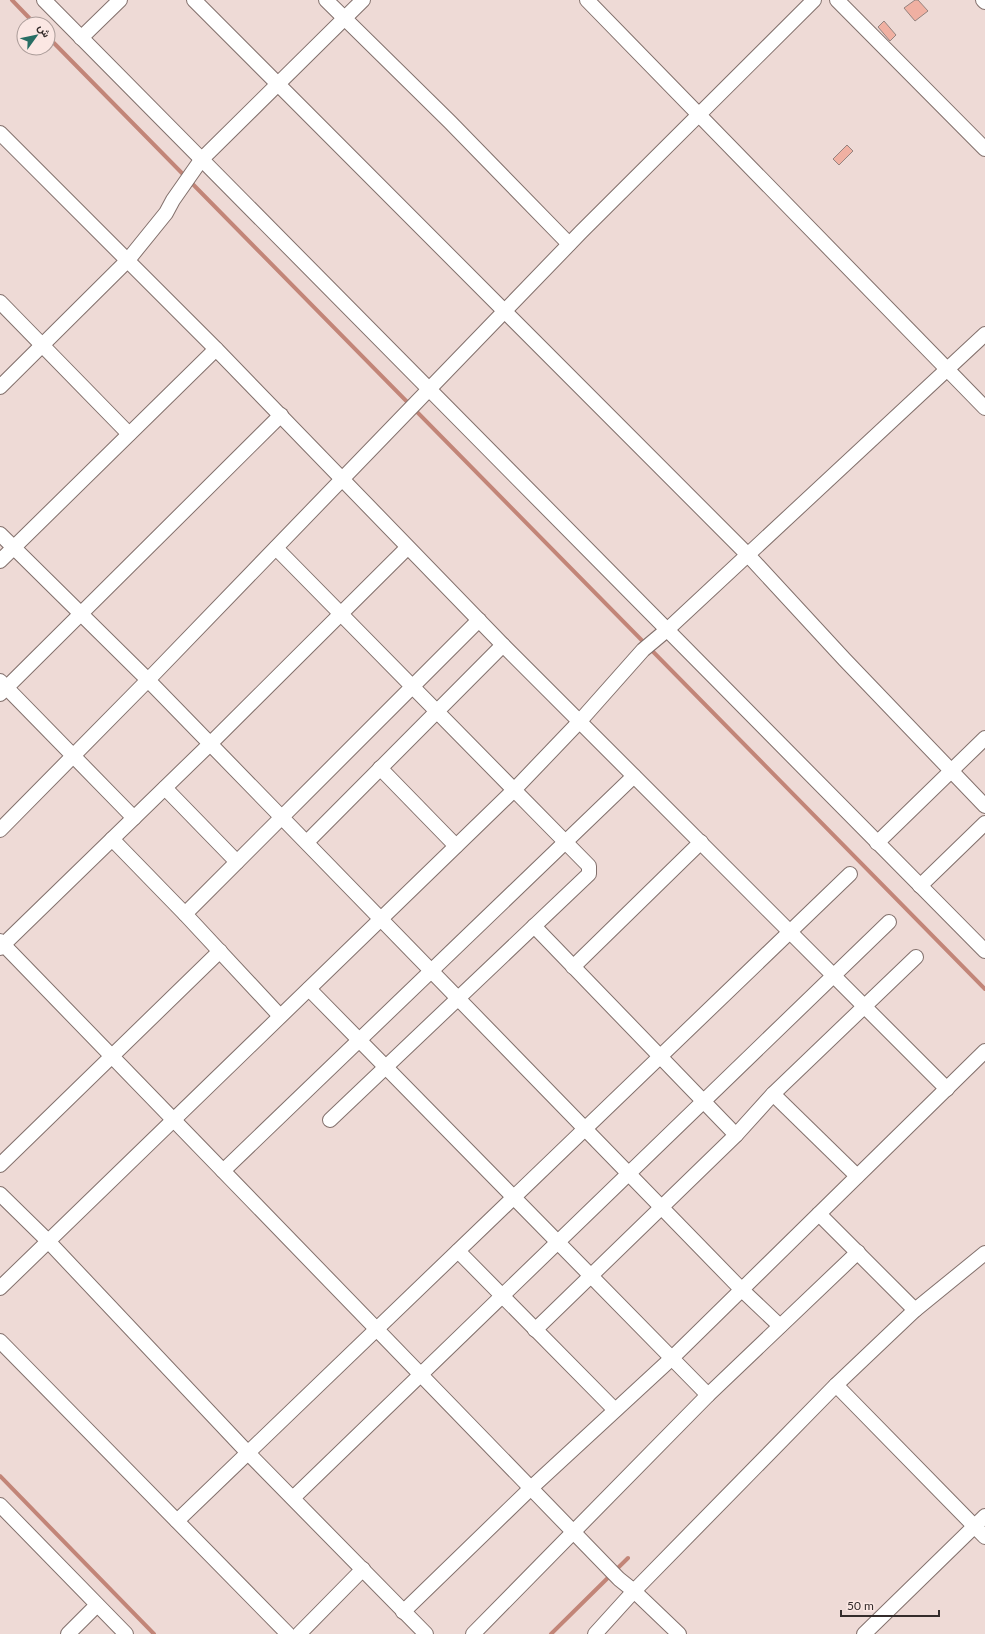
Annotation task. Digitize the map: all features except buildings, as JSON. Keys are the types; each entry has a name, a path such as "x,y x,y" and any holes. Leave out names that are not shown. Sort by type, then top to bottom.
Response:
{"street":[{"path":"82,38 120,0"},
{"path":"194,0 748,555 985,806"},
{"path":"326,0 450,122 569,244"},
{"path":"0,387 128,260 166,213 173,200 201,160 363,0"},
{"path":"587,0 985,408"},
{"path":"0,830 148,680 506,311 569,244 814,0"},
{"path":"837,0 985,149"},
{"path":"51,2 82,38 201,160 668,629 985,951"},
{"path":"0,134 128,260 281,415 407,548 503,645 947,1089"},
{"path":"0,302 129,434"},
{"path":"0,1288 514,790 580,721 643,650 668,629 985,334"},
{"path":"0,561 216,349"},
{"path":"134,818 74,756 2,688 81,614 281,415"},
{"path":"0,534 148,680 742,1290 780,1326"},
{"path":"276,548 589,866 589,874 330,1120"},
{"path":"407,548 165,788 1,944 112,1055 619,1579 634,1591 679,1634"},
{"path":"185,914 479,620"},
{"path":"307,842 503,645"},
{"path":"877,843 985,738"},
{"path":"380,768 456,846"},
{"path":"223,1171 634,776"},
{"path":"165,788 237,862"},
{"path":"920,886 985,823"},
{"path":"112,839 185,914 280,1016"},
{"path":"573,967 701,842"},
{"path":"177,1521 850,874"},
{"path":"293,1498 889,922"},
{"path":"534,926 736,1135"},
{"path":"0,1165 220,951"},
{"path":"535,1330 661,1206 736,1135 773,1094 916,957"},
{"path":"309,989 708,1395"},
{"path":"404,1612 531,1488 672,1358 985,1051"},
{"path":"773,1094 857,1176"},
{"path":"0,1194 48,1241 248,1453 426,1634"},
{"path":"819,1214 915,1310"},
{"path":"458,1251 615,1410"},
{"path":"473,1634 708,1395 858,1252"},
{"path":"595,1634 634,1591 836,1385 915,1310 983,1259"},
{"path":"0,1341 288,1634"},
{"path":"836,1385 985,1537"},
{"path":"0,1505 126,1634"},
{"path":"864,1634 985,1516"},
{"path":"299,1634 363,1569"},
{"path":"68,1634 97,1605"}],"waterway":[{"path":"12,0 27,16"},
{"path":"56,45 985,989"},
{"path":"0,1476 154,1634"},
{"path":"551,1634 628,1558"}]}
